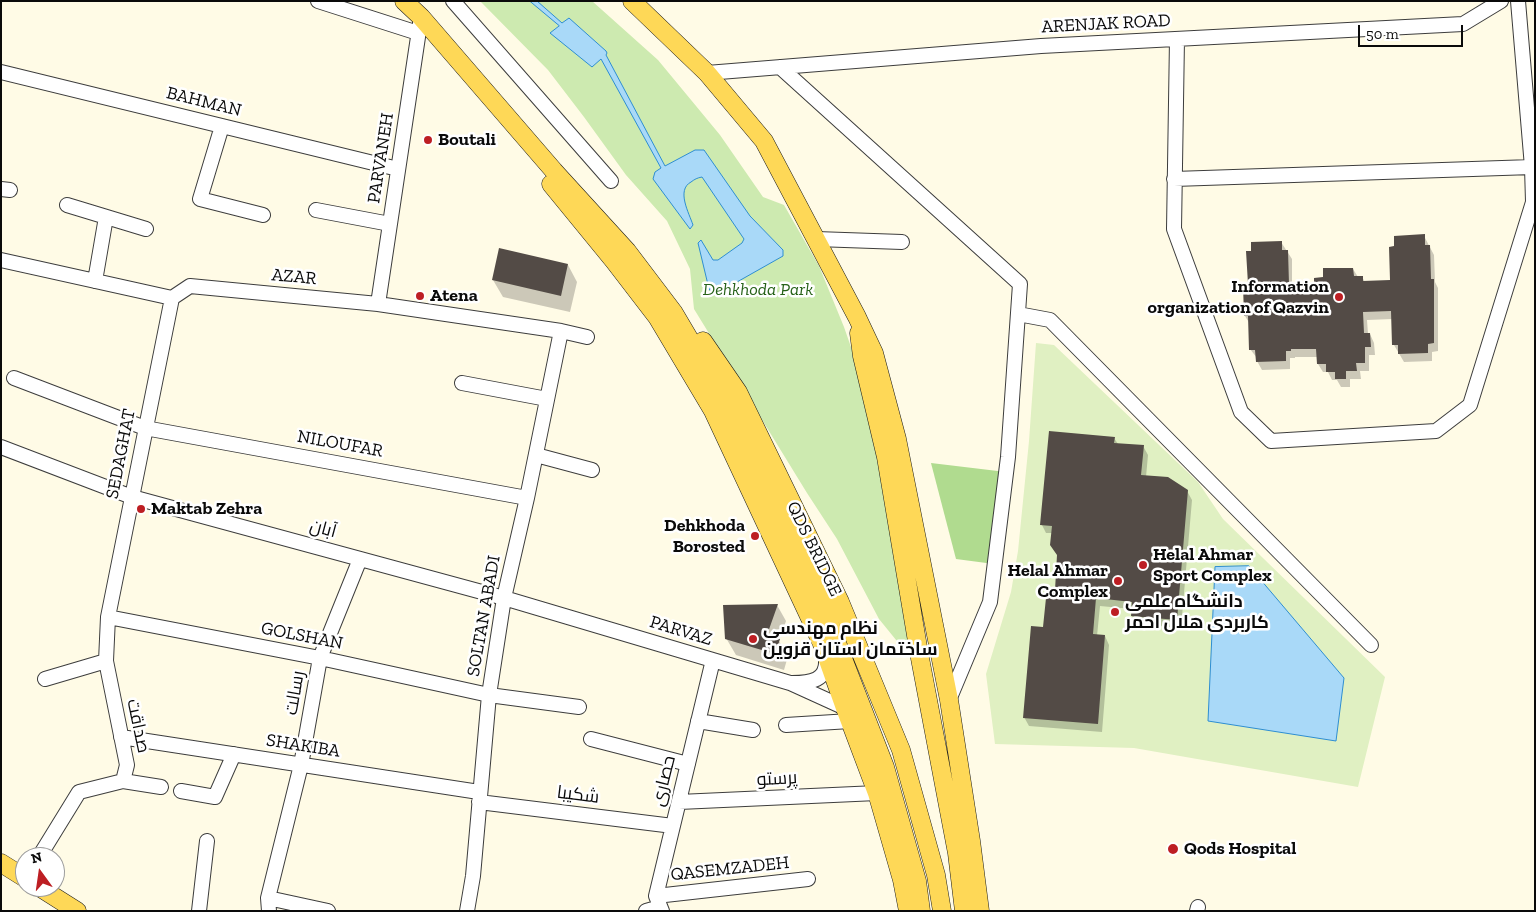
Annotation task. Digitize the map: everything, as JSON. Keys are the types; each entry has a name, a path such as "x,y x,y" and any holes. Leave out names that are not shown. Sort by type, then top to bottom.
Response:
{"main road":[{"name":"QDS BRIDGE","path":"404,1 420,25 627,251 682,325 729,406 823,607 885,768 917,881 922,911"},
{"path":"632,1 707,73 764,141 858,317 874,353 897,439 949,700 980,911"},
{"path":"542,156 546,177 657,317 714,411 824,646 877,793 902,880 908,911"},
{"path":"858,317 862,356 886,457 919,652 957,853 964,911"},
{"name":"QDS BRIDGE","path":"682,325 696,331 738,392 840,602 901,750 936,875 942,911"},
{"path":"1,863 15,872"},
{"path":"55,897 77,911"}],"street":[{"path":"318,1 420,25"},
{"path":"453,1 611,181"},
{"name":"ARENJAK ROAD","path":"707,73 1041,46 1463,24 1501,1"},
{"path":"1178,38 1174,229 1241,412 1271,441 1436,431 1470,406 1533,202 1532,167 1518,1"},
{"name":"PARVANEH","path":"378,304 420,25"},
{"path":"780,67 1020,284 1008,457 990,602 949,700"},
{"name":"BAHMAN","path":"1,72 398,169"},
{"path":"222,126 200,199 263,215"},
{"path":"1174,179 1532,167"},
{"path":"67,205 146,229"},
{"path":"316,210 390,224"},
{"path":"95,281 106,217"},
{"path":"816,239 902,242"},
{"path":"1,260 172,298"},
{"name":"AZAR","path":"172,298 190,286 378,304 561,331 587,337"},
{"name":"SEDAGHAT","path":"108,618 172,298"},
{"path":"1018,314 1050,320 1371,645"},
{"name":"SOLTAN ABADI","path":"467,911 474,876 488,695 504,598 527,498 561,331"},
{"name":"NILOUFAR","path":"14,378 146,428 527,498"},
{"path":"462,383 547,399"},
{"name":"آبان","path":"1,447 132,497 504,598"},
{"path":"536,455 592,470"},
{"name":"رسالت","path":"258,911 268,904 301,764 320,658 360,559"},
{"name":"PARVAZ","path":"504,598 790,683 848,714"},
{"name":"GOLSHAN","path":"108,618 320,658 488,695 578,707"},
{"name":"صداقت","path":"108,618 106,661 127,765 123,781"},
{"path":"790,683 804,683 824,675 827,669 824,646"},
{"name":"حصاری","path":"659,904 678,802 713,660"},
{"path":"45,679 106,661"},
{"path":"786,725 848,714"},
{"path":"698,721 753,730"},
{"name":"SHAKIBA","path":"121,737 301,764 479,797"},
{"path":"592,739 688,764"},
{"path":"180,792 215,797 234,754"},
{"path":"45,847 79,792 123,781 161,787"},
{"name":"پرستو","path":"678,802 877,793"},
{"name":"شکیبا","path":"479,797 673,826"},
{"path":"199,911 207,841"},
{"name":"QASEMZADEH","path":"646,911 659,904 808,879"},
{"path":"268,904 328,911"}],"green space":[{"name":"Dehkhoda Park","path":"480,1 592,1 658,60 720,135 763,197 784,205 819,266 844,327 869,399 911,644 909,650 905,651 879,619 837,539 694,309 690,269 667,221 626,175 548,70"},
{"name":"Helal Ahmar Sport Complex","path":"1036,343 1054,345 1198,482 1223,519 1385,677 1358,787 1134,748 995,744 986,674 1011,592 1018,551"},
{"path":"931,463 1006,472 994,564 956,559"}],"water":[{"path":"530,1 537,1 562,23 569,18 606,51 606,55 665,166 695,150 704,150 750,216 783,250 783,256 714,295 709,289 698,243 701,240 713,260 718,260 742,243 744,239 702,177 691,182 684,190 685,202 693,225 690,229 653,179 655,172 661,168 601,59 592,67 550,33 559,26"},
{"path":"1249,566 1344,678 1336,741 1208,721 1215,567"}],"building":[{"name":"Information organization of Qazvin","path":"1425,234 1425,245 1430,245 1431,279 1434,279 1434,343 1428,344 1428,353 1398,354 1398,345 1392,345 1391,311 1363,312 1364,333 1370,333 1371,347 1365,347 1365,363 1356,363 1357,371 1346,371 1346,379 1335,379 1335,372 1326,372 1326,364 1317,364 1316,349 1291,349 1291,351 1286,351 1286,361 1256,362 1255,350 1249,350 1248,316 1244,316 1243,285 1248,284 1246,251 1251,251 1251,242 1282,241 1282,250 1288,250 1289,284 1314,283 1314,278 1323,277 1323,268 1353,268 1354,276 1363,276 1363,281 1390,280 1389,247 1394,246 1394,236"},
{"path":"499,248 568,264 561,296 492,280"},
{"name":"Helal Ahmar Complex","path":"1049,431 1115,437 1114,443 1144,445 1141,475 1168,477 1188,490 1177,620 1131,616 1132,602 1096,598 1093,634 1105,635 1098,724 1023,718 1031,626 1043,627 1046,598 1055,590 1057,555 1050,545 1052,526 1040,525"},
{"path":"778,604 767,635 780,639 775,654 725,639 723,605"}],"place":[{"name":"Boutali","path":"428,140"},
{"name":"Atena","path":"420,296"},
{"name":"Information organization of Qazvin","path":"1339,297"},
{"name":"Maktab Zehra","path":"141,509"},
{"name":"Dehkhoda Borosted","path":"755,536"},
{"name":"Helal Ahmar Sport Complex","path":"1143,565"},
{"name":"Helal Ahmar Complex","path":"1118,581"},
{"name":"دانشگاه علمی کاربردی هلال احمر","path":"1115,612"},
{"name":"نظام مهندسی ساختمان استان قزوین","path":"753,639"},
{"name":"Qods Hospital","path":"1173,849"}]}
